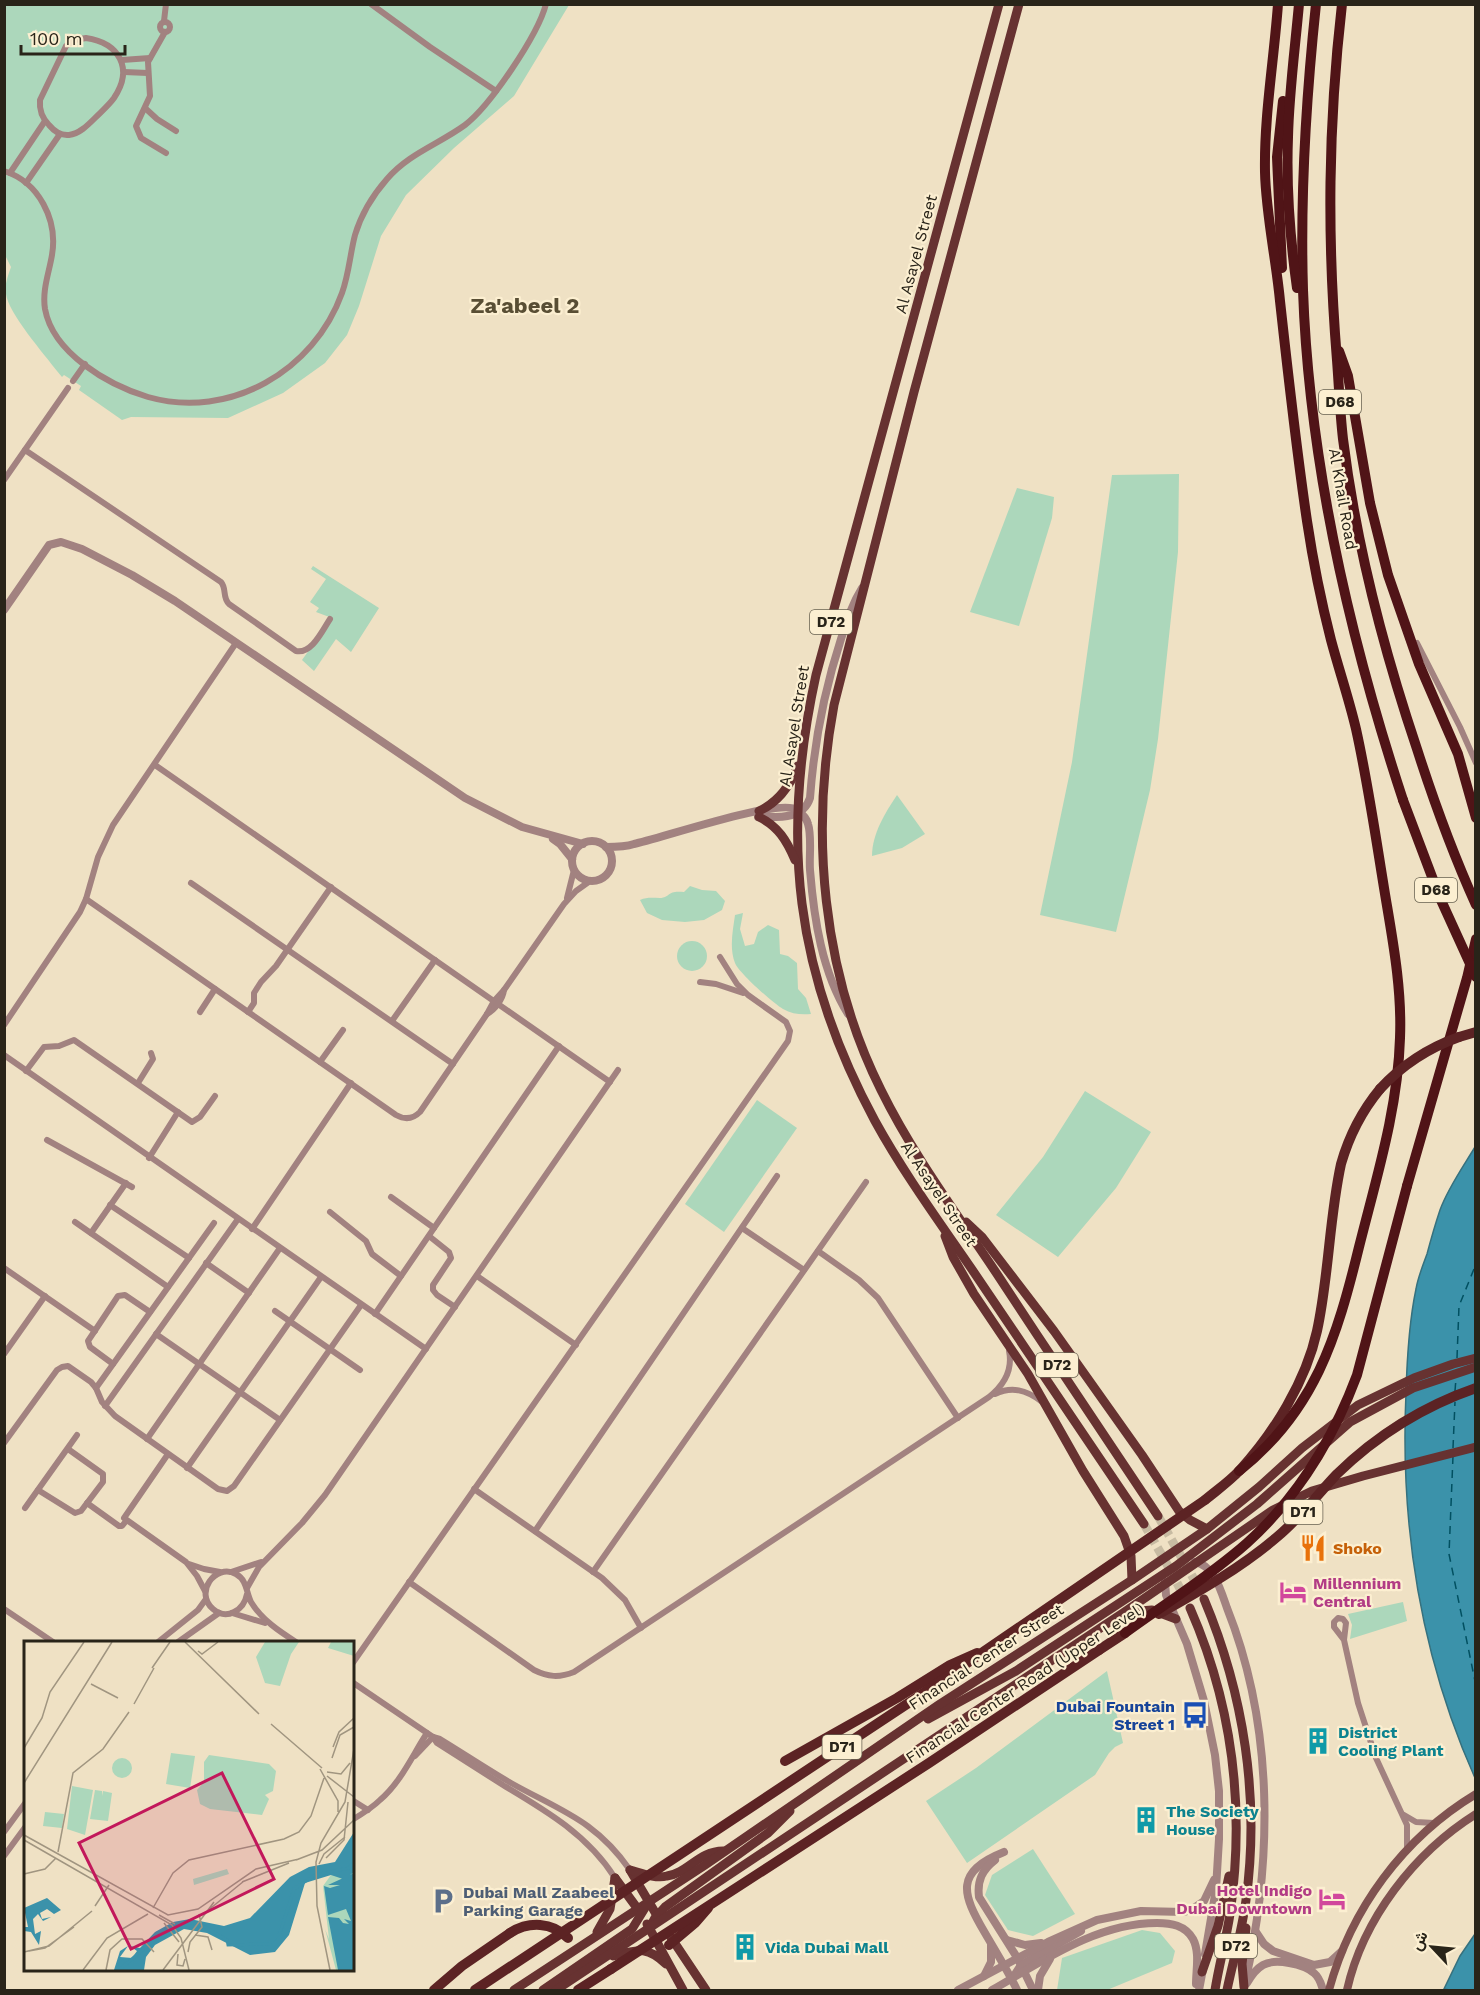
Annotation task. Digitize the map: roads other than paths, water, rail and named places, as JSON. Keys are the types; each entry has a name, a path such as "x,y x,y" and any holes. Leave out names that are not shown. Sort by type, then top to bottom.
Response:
{"highway":[{"path":"1239,1471 1267,1447 1294,1415 1316,1379 1336,1334 1347,1298 1389,1125 1400,1043 1400,993 1396,963 1361,754 1324,609 1307,522 1268,216 1265,172 1266,128 1278,4"},
{"path":"1299,4 1288,117 1287,181 1292,246 1305,331"},
{"name":"Al Khail Road","path":"1316,4 1308,87 1302,253 1305,331 1318,440 1340,571 1368,685 1403,800 1440,898 1476,978"},
{"name":"Al Khail Road","path":"1342,4 1332,106 1330,246 1343,438 1359,537 1389,662 1430,789 1449,842 1476,905"},
{"path":"1280,299 1282,263 1277,157 1288,52 1297,25"},
{"path":"1335,343 1348,376 1368,492 1388,575 1416,654 1458,754 1476,818"},
{"path":"1125,1633 1249,1541 1296,1490 1323,1450 1357,1375 1476,939"},
{"path":"1239,1471 1281,1414 1309,1360 1320,1319 1341,1164 1353,1130 1380,1089 1406,1064 1426,1051 1476,1032"},
{"name":"Financial Center Road (Upper Level)","path":"578,1990 1125,1633 1191,1595 1264,1548 1290,1525 1340,1472 1385,1435 1429,1408 1476,1388"},
{"name":"D71","path":"474,1990 988,1648 1205,1500 1239,1471"},
{"path":"785,1761 897,1698 950,1665 988,1648"},
{"path":"669,1945 699,1919 710,1904"},
{"path":"434,1990 467,1962 520,1928 537,1924 549,1926 568,1938"}],"main road":[{"name":"Al Asayel Street","path":"999,4 808,715 802,755 797,868 808,948 820,990 835,1036 876,1123 910,1178 1144,1524"},
{"name":"Al Asayel Street","path":"957,1215 888,1104 853,1023 828,919 822,816 830,727 914,392 1019,4"},
{"path":"797,868 780,832 759,814 783,794 802,755"},
{"path":"957,1215 982,1237 1034,1304 1142,1455 1179,1511 1207,1529"},
{"name":"D72","path":"957,1215 1158,1516"},
{"path":"942,1225 958,1267 979,1303 1046,1404 1083,1471 1124,1536 1131,1556 1132,1580"},
{"name":"Financial Center Street","path":"514,1990 622,1918 640,1912 648,1902 987,1673 1207,1529 1259,1487 1311,1440 1358,1405 1414,1378 1476,1358"},
{"path":"886,1742 1016,1671 1176,1566 1257,1504 1350,1422 1413,1388 1476,1367"},
{"path":"1197,1562 1249,1525 1299,1497 1363,1476 1476,1447"},
{"path":"1220,1588 1226,1560 1249,1525"},
{"path":"1200,1547 1200,1555 1206,1555"},
{"name":"D71","path":"668,1911 698,1897 1197,1562"},
{"name":"D72","path":"1204,1599 1228,1664 1244,1733 1250,1804 1250,1851 1246,1901 1227,1990"},
{"name":"D72","path":"1190,1608 1213,1666 1228,1727 1236,1789 1235,1871 1230,1915 1215,1990"},
{"path":"1123,1613 1146,1610 1176,1619"},
{"path":"1329,1990 1342,1951 1370,1897 1407,1849 1437,1821 1476,1794"},
{"path":"556,1990 649,1929 659,1918 768,1833 797,1802"},
{"path":"1347,1990 1360,1950 1380,1912 1404,1878 1449,1832 1476,1814"},
{"path":"630,1870 645,1875 669,1876 706,1854 725,1851"},
{"path":"1202,1972 1218,1926 1236,1851"},
{"path":"630,1870 648,1902 706,1990"},
{"path":"615,1878 640,1912 683,1990"},
{"path":"589,1940 607,1916 612,1902 615,1878"},
{"path":"683,1956 678,1932 679,1925 698,1897"},
{"path":"1244,1989 1242,1964 1246,1901"},
{"path":"543,1990 632,1929 640,1912"},
{"path":"622,1918 632,1923 632,1929"},
{"path":"605,1959 643,1950 657,1956 669,1968"}],"street":[{"path":"166,4 164,21 159,26 165,32 150,58 148,73 151,89 146,108 137,122 138,134 166,153"},
{"path":"371,4 496,91"},
{"path":"45,121 7,172 26,183 37,194 45,206 52,228 53,250 44,292 47,316 61,344 109,380 135,392 160,399 184,402 232,397 252,390 280,374 305,354 333,315 346,281 356,233 367,207 382,186 407,160 472,119 496,91 534,33 546,4"},
{"path":"81,38 96,40 113,50 122,60 124,72 119,90 109,105 83,129 69,135 60,134 45,121 40,109 40,100 63,51 70,42 81,38"},
{"path":"122,60 150,58"},
{"path":"124,72 148,73"},
{"path":"146,108 157,119 176,131"},
{"path":"26,183 60,134"},
{"path":"73,381 85,364"},
{"path":"4,480 68,388"},
{"path":"25,450 221,582 227,602 294,650 299,652 308,650 330,620"},
{"path":"4,610 51,544 61,542 96,555 175,601 465,798 510,822 547,835 583,844 598,842 606,847 612,857 611,867 605,876 596,881 578,876 574,870"},
{"path":"1388,575 1401,601 1423,658 1454,715 1476,764"},
{"path":"798,812 806,808 810,798 817,736 832,669 852,608 865,584"},
{"path":"4,1025 78,916 107,836 236,643"},
{"path":"155,765 610,1082"},
{"path":"606,847 634,844 699,825 789,807 798,812 808,825 812,891 824,958 839,998 853,1023"},
{"path":"547,835 560,844 572,859 574,870 571,887 564,904"},
{"path":"572,859 574,853 583,844"},
{"path":"612,862 634,844"},
{"path":"86,899 401,1118 412,1118 420,1112 564,904 590,881"},
{"path":"191,883 453,1064"},
{"path":"248,1012 254,1003 254,993 261,982 276,966 331,887"},
{"path":"354,1661 788,1041 790,1031 786,1022 748,995 732,978 720,957"},
{"path":"392,1021 435,960"},
{"path":"700,982 716,984 748,995"},
{"path":"200,1012 215,989"},
{"path":"320,1062 343,1030"},
{"path":"26,1071 44,1047 59,1046 74,1040 192,1122 196,1121 215,1096"},
{"path":"375,1314 559,1046"},
{"path":"138,1083 153,1059 151,1053"},
{"path":"4,1056 426,1349"},
{"path":"232,1613 243,1606 254,1573 302,1523 325,1495 618,1070"},
{"path":"252,1229 351,1083"},
{"path":"149,1158 178,1112"},
{"path":"47,1140 129,1185 110,1205 91,1233"},
{"path":"535,1531 777,1176"},
{"path":"593,1572 866,1182"},
{"path":"391,1197 435,1228"},
{"path":"110,1205 189,1258"},
{"path":"330,1212 366,1241 372,1254 401,1276"},
{"path":"105,1406 238,1219"},
{"path":"75,1222 168,1287"},
{"path":"96,1388 214,1223"},
{"path":"742,1228 804,1270"},
{"path":"429,1236 443,1246 451,1258 433,1286 433,1290 455,1307"},
{"path":"147,1439 280,1248"},
{"path":"818,1251 858,1280 878,1298 958,1418"},
{"path":"206,1263 249,1293"},
{"path":"4,1268 95,1330"},
{"path":"477,1276 576,1345"},
{"path":"188,1468 321,1277"},
{"path":"114,1364 90,1347 88,1341 116,1299 125,1295 150,1312"},
{"path":"4,1354 45,1296"},
{"path":"4,1443 59,1368 65,1366 96,1388 105,1406 115,1416 219,1489 227,1491 234,1486 361,1305"},
{"path":"275,1311 360,1370"},
{"path":"156,1334 280,1420"},
{"path":"409,1582 534,1670 543,1675 564,1676 574,1672 989,1397 998,1390 1007,1375 1011,1358 1008,1345"},
{"path":"989,1397 1017,1389 1046,1404"},
{"path":"25,1508 77,1436"},
{"path":"38,1490 72,1513 81,1511 103,1482 104,1477 101,1472 68,1449"},
{"path":"168,1454 125,1514 126,1521 186,1562 204,1569 227,1572 241,1578 257,1611 271,1625 295,1641"},
{"path":"474,1489 610,1585 625,1600 641,1628"},
{"path":"87,1503 119,1526 126,1521"},
{"path":"159,1641 198,1610 211,1579 264,1561"},
{"path":"186,1562 197,1576 209,1605 219,1613"},
{"path":"1198,1990 1213,1908 1220,1807 1215,1755 1199,1683 1164,1586 1176,1566 1197,1562 1208,1568 1220,1588 1247,1665 1260,1739 1264,1794 1264,1849 1256,1932 1244,1989"},
{"path":"4,1609 52,1641"},
{"path":"179,1641 219,1613 232,1613 271,1625"},
{"path":"1344,1640 1355,1692 1369,1740 1383,1776 1407,1825 1407,1849"},
{"path":"354,1683 433,1737 437,1743 555,1817 594,1851 615,1878"},
{"path":"354,1819 386,1795 413,1758 427,1733"},
{"path":"413,1758 433,1737"},
{"path":"433,1737 440,1738 505,1779 586,1824 612,1847 630,1870"},
{"path":"354,1801 368,1810"},
{"path":"4,1832 24,1805"},
{"path":"1401,1811 1416,1822 1437,1821"},
{"path":"4,1856 24,1829"},
{"path":"1017,1990 970,1906 967,1896 967,1886 977,1868 1004,1852 985,1869 978,1890 982,1904 1007,1940 1035,1990"},
{"path":"992,1990 1012,1979 1021,1965 1048,1942 1097,1920 1134,1912 1191,1910 1198,1906 1208,1894 1217,1870"},
{"path":"1021,1965 1097,1920"},
{"path":"958,1990 1004,1966 1021,1965 1055,1954 1095,1935 1148,1923 1173,1924 1188,1932 1196,1947 1198,1990"},
{"path":"1256,1932 1273,1952 1314,1965 1326,1964 1342,1951"},
{"path":"1007,1940 1025,1945 1048,1942"},
{"path":"982,1978 991,1962 991,1943"},
{"path":"1035,1990 1043,1970 1055,1954"},
{"path":"1244,1989 1257,1969 1277,1961 1313,1972 1320,1980 1323,1990"}],"water":[{"path":"1475,1147 1475,1778 1456,1732 1441,1685 1418,1590 1411,1541 1405,1442 1408,1353 1417,1285 1443,1202"},
{"path":"1475,1934 1475,1990 1444,1989 1460,1956"}],"tunnel":[{"path":"1158,1516 1199,1588"},
{"path":"1144,1524 1185,1598"}],"place":[{"name":"Shoko","path":"1313,1548"},
{"name":"Millennium Central","path":"1293,1592"},
{"name":"Dubai Fountain Street 1","path":"1195,1715"},
{"name":"District Cooling Plant","path":"1318,1741"},
{"name":"The Society House","path":"1146,1820"},
{"name":"Hotel Indigo Dubai Downtown","path":"1332,1899"},
{"name":"Dubai Mall Zaabeel Parking Garage","path":"443,1901"},
{"name":"Vida Dubai Mall","path":"745,1947"}],"district":[{"name":"Za'abeel 2","path":"525,305"}]}
